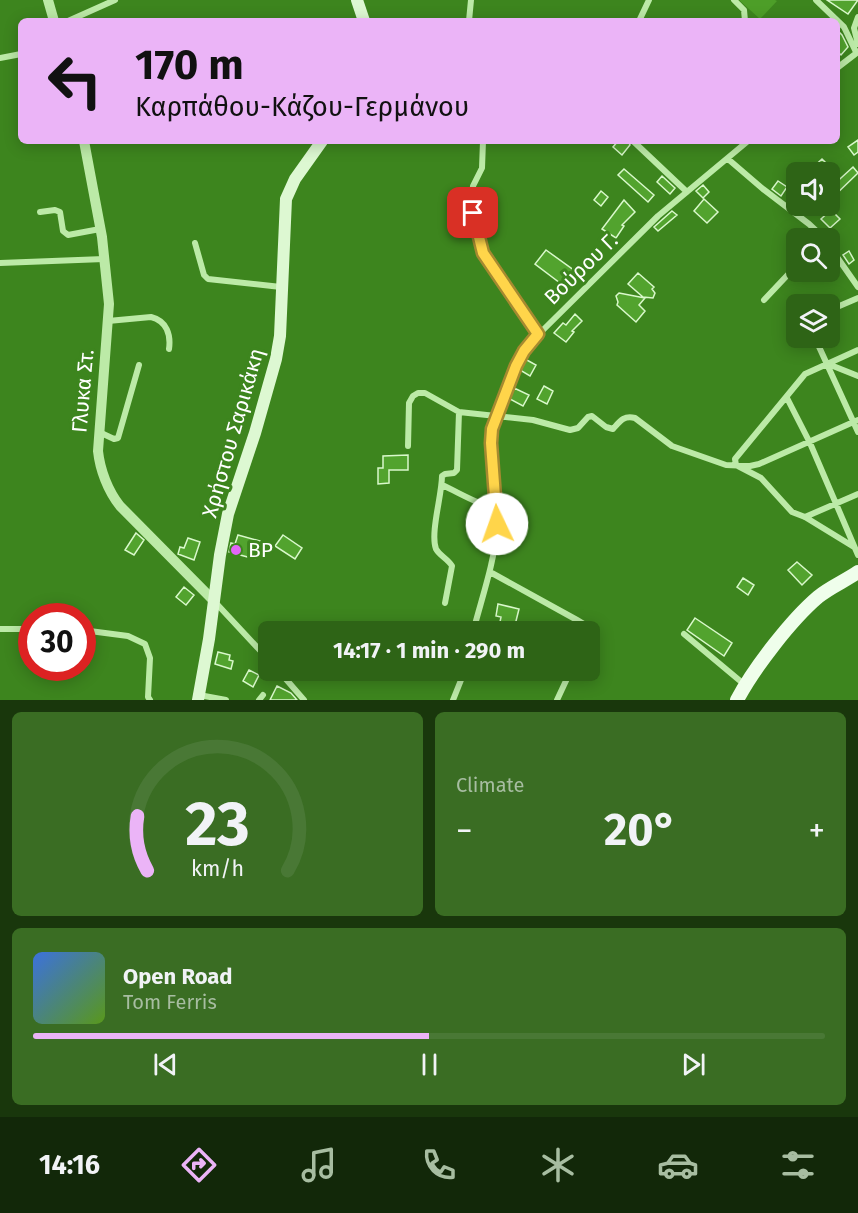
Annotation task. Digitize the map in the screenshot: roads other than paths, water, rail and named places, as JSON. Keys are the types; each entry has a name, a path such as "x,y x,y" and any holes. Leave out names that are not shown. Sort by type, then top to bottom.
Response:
{"main road":[{"path":"357,0 363,18"},
{"name":"Χρήστου Σαρικάκη","path":"199,698 228,514 264,405 276,359 280,336 286,199 295,179 320,144"},
{"path":"737,700 745,685 804,610 820,595 858,572"}],"street":[{"path":"48,0 53,18"},
{"path":"75,18 115,0"},
{"path":"469,18 471,0"},
{"path":"640,18 649,0"},
{"path":"734,0 744,10 745,18"},
{"path":"816,0 835,18"},
{"path":"858,17 854,28 858,44"},
{"path":"840,23 857,52 840,66"},
{"path":"0,58 18,55"},
{"name":"Γλυκα Στ.","path":"85,144 100,230 108,293 98,451 100,466 117,502 214,602"},
{"path":"483,144 482,168 473,186 472,198 473,213 483,253 538,334"},
{"path":"636,144 687,192"},
{"name":"Βούρου Γ.","path":"476,621 490,572 497,524 492,429 524,351 538,334 658,216 745,144"},
{"path":"728,159 813,228"},
{"path":"40,212 55,210 60,212 63,231 68,235 100,230"},
{"path":"195,243 204,275 208,279 281,287"},
{"path":"0,262 104,259"},
{"path":"840,260 857,282"},
{"path":"764,300 786,277"},
{"path":"840,306 858,298"},
{"path":"108,321 157,318 169,334 169,349"},
{"path":"820,348 856,421 858,432"},
{"path":"736,465 735,457 805,374 858,350"},
{"path":"827,364 858,376"},
{"path":"99,432 114,439 118,438 139,365"},
{"path":"408,446 409,403 418,393 425,393 459,412 533,420 570,430 579,428 588,417 592,416 606,427 613,429 624,417 635,418 672,446 726,465 759,464 856,421"},
{"path":"787,398 810,443 858,555"},
{"path":"445,603 452,566 440,554 435,544 436,516 443,475 454,473 457,470 459,412"},
{"path":"736,465 761,478 785,507 792,512 805,517 854,547"},
{"path":"442,485 458,491 483,506 490,506 496,500"},
{"path":"805,517 858,494"},
{"path":"490,572 579,621"},
{"path":"214,602 258,648"},
{"path":"0,629 18,629"},
{"path":"96,632 128,636 146,644 150,658 148,697 150,700"},
{"path":"684,633 745,685"},
{"path":"288,681 304,700"},
{"path":"453,700 461,681"},
{"path":"557,700 566,681"},
{"path":"199,698 226,700"}],"place":[{"name":"BP","path":"236,550"}]}
